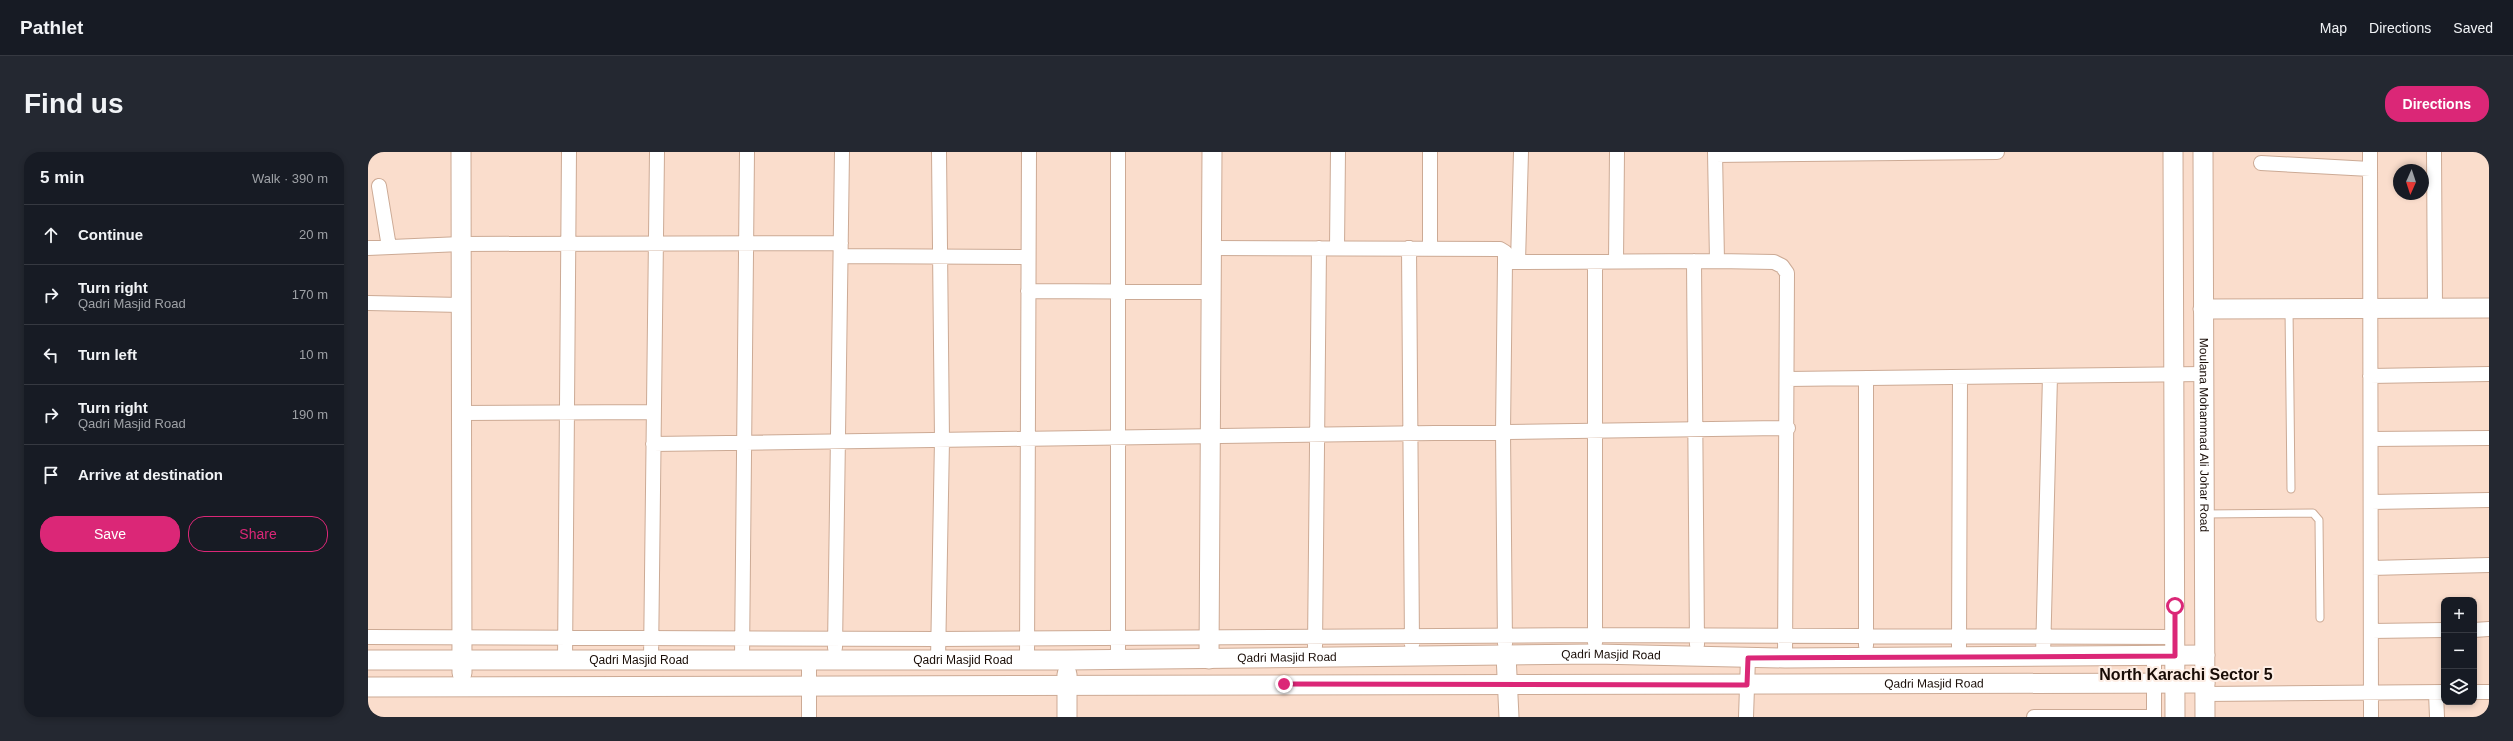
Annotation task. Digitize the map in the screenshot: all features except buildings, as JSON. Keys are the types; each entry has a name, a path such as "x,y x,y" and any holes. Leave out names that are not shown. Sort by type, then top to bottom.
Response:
{"street":[{"path":"461,152 462,687"},
{"path":"565,661 569,152"},
{"path":"652,660 653,412 657,152"},
{"path":"742,659 746,443 747,152"},
{"path":"835,661 842,152"},
{"path":"938,660 942,440 939,152"},
{"path":"1027,660 1029,152"},
{"path":"1118,152 1118,658"},
{"path":"1209,659 1212,152"},
{"path":"1337,248 1338,152"},
{"path":"1430,152 1430,248"},
{"path":"1509,717 1504,636 1503,432 1512,262 1521,152"},
{"path":"1616,261 1617,152"},
{"path":"1718,260 1715,154 1997,152"},
{"path":"2173,152 2175,717"},
{"name":"Moulana Mohammad Ali Johar Road","path":"2203,152 2206,655 2205,717"},
{"path":"2370,152 2371,717"},
{"path":"2434,152 2435,308"},
{"path":"2261,162 2370,169"},
{"path":"379,186 389,247"},
{"path":"368,248 461,244 747,243 940,256 1028,257"},
{"path":"1212,248 1500,249 1505,252 1512,262"},
{"path":"1315,658 1319,248"},
{"path":"1409,248 1412,656"},
{"path":"1512,262 1718,260 1774,262 1782,266 1787,273 1788,428 1785,658"},
{"path":"1694,261 1697,658"},
{"path":"1595,644 1596,262"},
{"path":"1028,291 1212,292"},
{"path":"368,303 461,305"},
{"path":"2203,309 2489,308"},
{"path":"1787,379 2204,374"},
{"path":"2370,376 2489,374"},
{"path":"2043,656 2045,636 2050,376"},
{"path":"1959,657 1960,377"},
{"path":"1866,378 1866,658"},
{"path":"461,413 653,412"},
{"path":"653,444 1788,428"},
{"path":"2371,439 2489,438"},
{"path":"2371,502 2489,500"},
{"path":"2371,568 2489,565"},
{"path":"2477,630 2489,629"},
{"path":"2371,631 2441,630"},
{"path":"368,637 1027,639 1209,636 1315,638 1504,636 1595,644 1697,637 1959,638 2045,636 2175,647"},
{"name":"Qadri Masjid Road","path":"368,660 565,661 742,659 835,661 1066,660 1118,658 1315,658 1506,655 1595,644 1697,658 2154,656 2175,647 2206,655"},
{"path":"2034,717 2154,717 2154,656"},
{"path":"1746,717 1748,658"},
{"path":"809,660 809,717"},
{"path":"1066,660 1068,717"},
{"name":"Qadri Masjid Road","path":"368,687 1408,684 1507,686 2175,684 2205,688"},
{"path":"2205,688 2371,694 2440,692 2437,717"},
{"path":"2477,692 2489,692"}],"lane":[{"path":"2289,309 2291,489"},
{"path":"2204,514 2313,513 2316,515 2319,520 2320,618"}],"district":[{"name":"North Karachi Sector 5","path":"2186,674"}],"route":[{"path":"1284,684 1507,686 1747,685 1748,658 2175,656 2175,606"}]}
